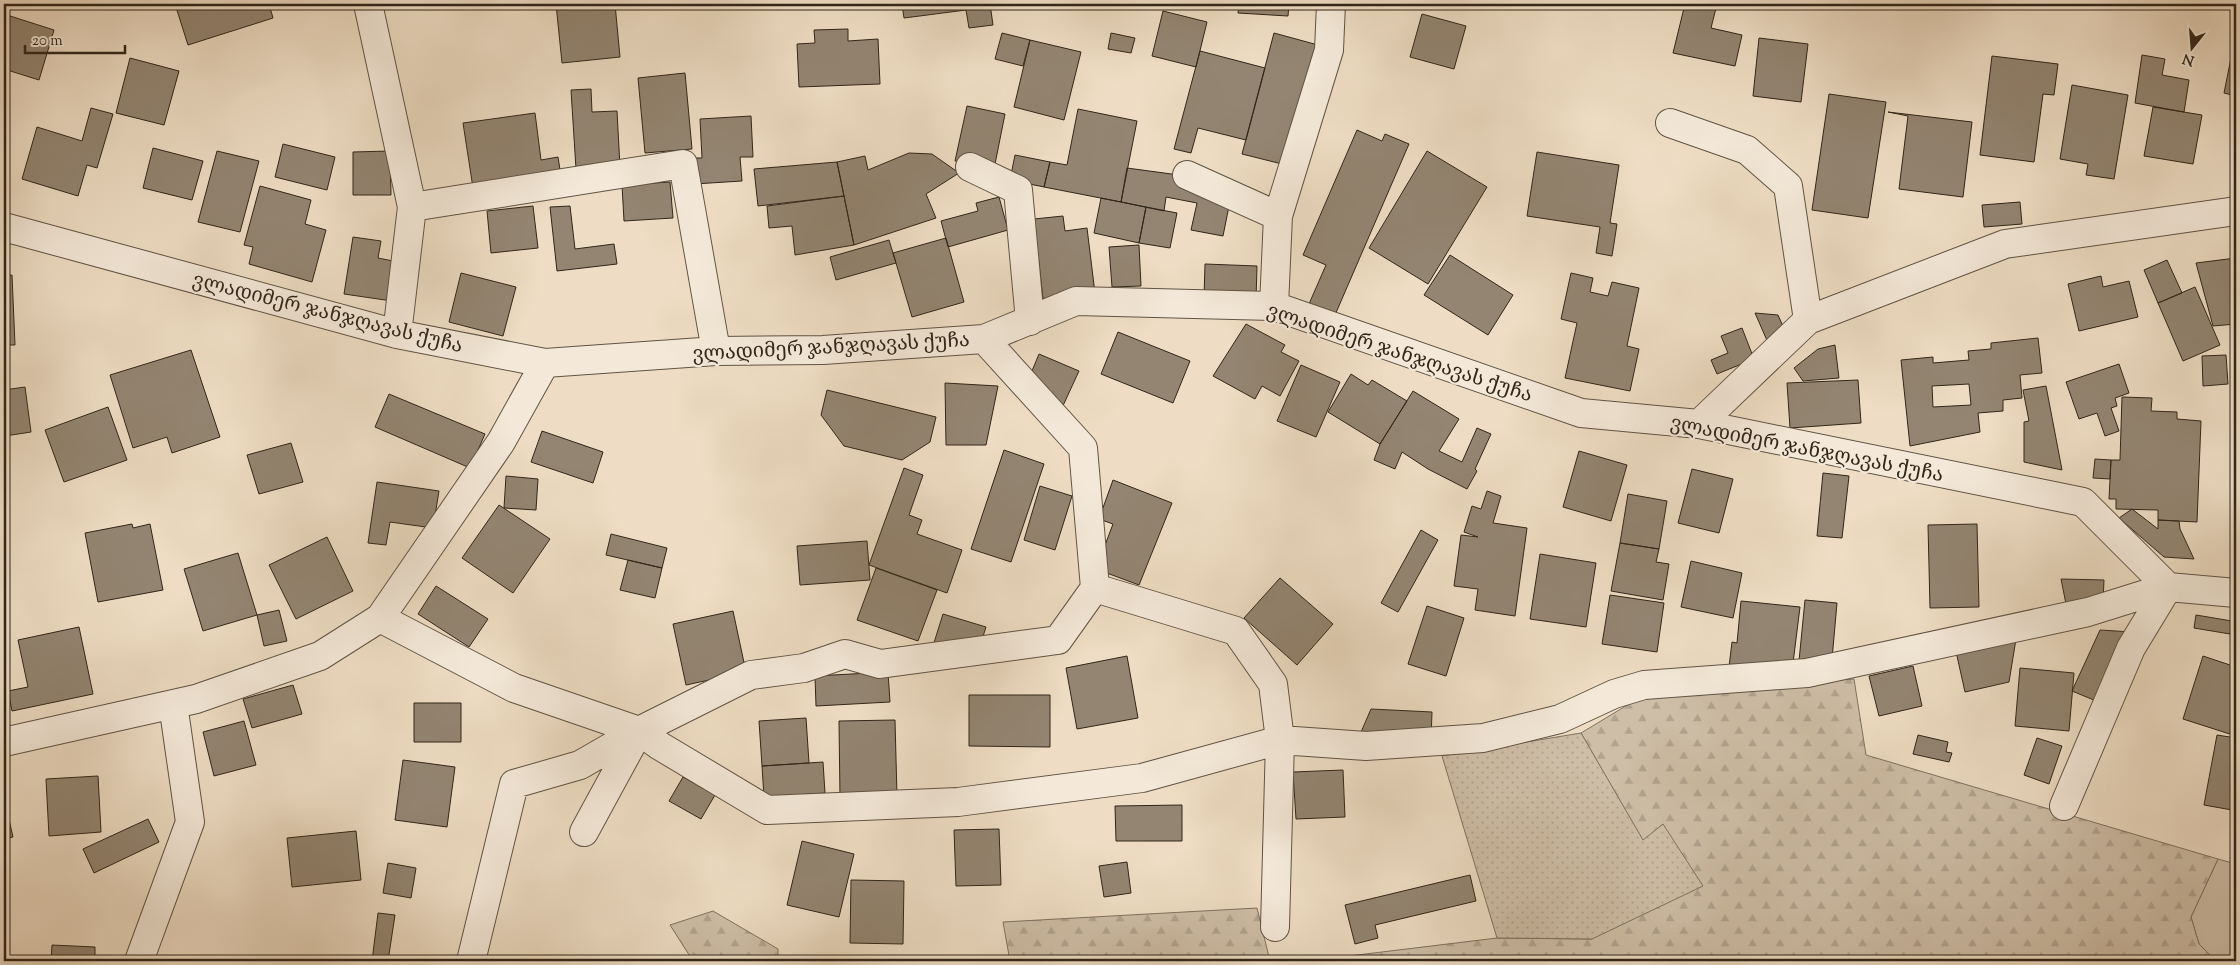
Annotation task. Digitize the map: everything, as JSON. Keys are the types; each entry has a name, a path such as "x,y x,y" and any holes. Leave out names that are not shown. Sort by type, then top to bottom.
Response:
{"street":[{"path":"368,4 412,207 397,334"},
{"path":"1274,306 1278,216 1328,50 1331,4"},
{"path":"1670,123 1747,150 1788,186 1808,320"},
{"path":"412,207 683,164 716,351"},
{"path":"970,167 1018,190 1030,320"},
{"path":"1186,175 1278,216"},
{"path":"1700,424 1808,320 2005,244 2236,211"},
{"name":"ვლადიმერ ჯანჯღავას ქუჩა","path":"4,227 397,334 545,363 716,351 823,350 984,339 1076,301 1274,306 1581,413 1700,424 2083,502 2168,587"},
{"path":"471,961 514,784 580,765 639,731 751,675 804,668 845,654 880,664 1058,640 1095,588 1083,448 984,339"},
{"path":"4,742 196,699 320,656 380,618 501,442 545,363"},
{"path":"380,618 514,688 639,731 660,746 768,810 958,802 1142,778 1280,740 1366,746 1483,738 1560,719 1614,694 1644,685 1807,673 2088,612 2168,587 2236,593"},
{"path":"2064,806 2131,648 2168,587"},
{"path":"1095,588 1236,631 1272,684 1280,740 1275,927"},
{"path":"139,961 190,822 173,704"},
{"path":"584,832 639,731"}],"green space":[{"path":"1854,679 1866,755 2218,859 2191,917 2199,944 2216,961 1308,961 1497,938 1592,939 1663,824 1643,841 1581,733 1644,695"},
{"path":"1581,733 1643,840 1663,824 1703,886 1592,939 1497,938 1442,756"},
{"path":"2218,859 2236,864 2236,961 2216,961 2199,944 2191,917"},
{"path":"1257,908 1270,961 1010,961 1003,922"},
{"path":"713,911 778,949 778,961 693,961 670,925"}],"building":[{"path":"175,4 269,4 273,18 188,45"},
{"path":"556,4 615,4 620,57 562,63"},
{"path":"902,4 990,4 993,25 969,28 966,10 904,18"},
{"path":"1239,4 1289,4 1288,16 1238,13"},
{"path":"1685,4 1716,8 1711,28 1742,35 1735,66 1673,53"},
{"path":"1163,11 1207,22 1196,67 1152,56"},
{"path":"1422,14 1466,26 1454,69 1410,57"},
{"path":"7,15 54,30 39,80 4,69 4,24"},
{"path":"848,29 848,41 878,39 880,84 799,87 797,44 815,43 814,30"},
{"path":"1002,33 1030,40 1023,66 995,59"},
{"path":"1111,33 1135,38 1131,53 1108,49"},
{"path":"1274,33 1318,45 1286,165 1242,154"},
{"path":"2236,33 2236,96 2224,93"},
{"path":"1759,38 1808,44 1801,102 1753,96"},
{"path":"1030,40 1081,52 1064,120 1014,107"},
{"path":"1200,51 1265,68 1246,140 1198,128 1191,153 1174,149"},
{"path":"2142,55 2165,59 2162,75 2189,80 2184,112 2135,103"},
{"path":"1992,56 2058,64 2054,95 2043,94 2034,162 1980,155"},
{"path":"130,58 179,71 164,125 116,113"},
{"path":"685,73 692,149 645,153 638,78"},
{"path":"2072,85 2128,95 2114,179 2086,175 2088,164 2060,159"},
{"path":"591,89 592,112 617,111 620,167 576,169 571,90"},
{"path":"1829,94 1886,102 1868,218 1812,210"},
{"path":"967,106 1005,114 994,169 955,161"},
{"path":"2153,107 2202,115 2193,164 2144,156"},
{"path":"91,108 113,114 97,168 87,165 78,196 22,179 37,127 82,141"},
{"path":"1078,109 1137,121 1121,202 1044,187 1050,162 1067,165"},
{"path":"1888,112 1972,122 1963,197 1899,189 1908,116"},
{"path":"535,113 541,160 558,157 561,176 473,188 463,123"},
{"path":"751,116 753,157 740,157 742,181 694,184 692,158 702,158 700,119"},
{"path":"1357,130 1382,141 1385,134 1409,144 1335,315 1309,304 1326,265 1303,255"},
{"path":"2236,138 2236,176 2231,176"},
{"path":"283,144 335,157 327,190 275,177"},
{"path":"153,148 203,161 192,200 143,188"},
{"path":"217,151 259,161 240,232 198,222"},
{"path":"390,151 391,195 353,195 353,152"},
{"path":"1427,151 1487,187 1428,284 1369,248"},
{"path":"1537,152 1619,165 1610,223 1617,224 1612,256 1596,253 1600,227 1527,216"},
{"path":"909,153 932,154 959,173 926,194 936,218 854,245 837,162 865,156 868,170"},
{"path":"1015,155 1050,162 1044,187 1010,180"},
{"path":"837,162 844,196 758,206 754,169"},
{"path":"1127,168 1179,175 1229,206 1223,236 1191,230 1197,203 1166,197 1164,211 1121,202"},
{"path":"670,182 673,218 624,221 622,185"},
{"path":"260,186 311,200 305,224 326,230 312,282 249,264 253,247 244,245"},
{"path":"844,196 854,245 795,255 792,226 769,228 767,206"},
{"path":"999,197 1008,230 948,247 941,221 978,211 976,203"},
{"path":"1101,198 1146,207 1139,243 1094,233"},
{"path":"2020,202 2022,224 1984,227 1982,205"},
{"path":"533,206 538,248 491,253 487,211"},
{"path":"570,206 575,249 614,244 617,264 557,271 550,207"},
{"path":"1146,207 1177,213 1170,248 1139,243"},
{"path":"1063,216 1065,231 1087,228 1095,293 1043,299 1034,219"},
{"path":"353,237 381,241 378,258 398,262 392,301 344,294"},
{"path":"946,238 964,302 912,317 893,253"},
{"path":"889,240 896,263 836,280 830,257"},
{"path":"1139,245 1141,286 1112,287 1109,247"},
{"path":"1450,255 1513,295 1488,335 1424,295"},
{"path":"2236,258 2236,324 2213,326 2196,263"},
{"path":"2167,260 2182,293 2158,303 2144,270"},
{"path":"1205,264 1257,266 1256,300 1204,298"},
{"path":"461,273 516,287 503,336 449,322"},
{"path":"1571,273 1593,278 1590,292 1608,296 1612,282 1639,288 1627,346 1639,349 1630,391 1565,378 1577,323 1561,319"},
{"path":"12,275 15,345 4,345 4,276"},
{"path":"2101,276 2103,287 2129,281 2138,317 2079,331 2068,284"},
{"path":"2195,287 2220,345 2183,361 2158,303"},
{"path":"1755,313 1778,315 1786,333 1769,345"},
{"path":"1246,324 1285,345 1281,352 1299,361 1280,396 1262,386 1255,399 1213,376"},
{"path":"1742,328 1754,359 1717,374 1711,360 1728,353 1721,336"},
{"path":"1118,332 1190,361 1173,403 1101,374"},
{"path":"2038,338 2042,373 2020,375 2022,398 2003,400 2003,411 1978,413 1980,432 1910,446 1901,360 1933,357 1933,363 1969,360 1968,351 1991,349 1991,343","holes":["1969,384 1971,405 1933,407 1932,386"]},
{"path":"1835,345 1839,378 1803,381 1794,368 1818,349"},
{"path":"191,350 220,437 172,453 167,437 133,448 110,375"},
{"path":"1039,354 1079,371 1061,410 1027,383"},
{"path":"2226,355 2228,384 2203,386 2202,356"},
{"path":"2119,364 2129,393 2115,398 2117,406 2111,408 2119,431 2105,436 2097,413 2079,419 2066,382"},
{"path":"1301,365 1340,382 1316,437 1277,421"},
{"path":"1351,374 1368,385 1372,380 1407,401 1380,444 1328,412"},
{"path":"1858,380 1861,423 1790,428 1787,383"},
{"path":"945,383 998,386 986,445 946,445"},
{"path":"2046,386 2062,470 2024,462 2024,422 2029,421 2023,390"},
{"path":"25,387 31,432 5,436 4,390"},
{"path":"827,390 936,417 930,442 902,460 844,446 821,415"},
{"path":"1413,391 1459,419 1439,451 1462,462 1477,428 1491,434 1475,469 1477,471 1467,489 1428,469 1402,452 1395,469 1374,460 1380,444"},
{"path":"389,394 485,434 470,468 375,427"},
{"path":"2122,397 2152,398 2151,411 2177,412 2177,419 2201,421 2197,522 2158,520 2158,510 2116,509 2116,499 2109,499 2111,460 2120,460"},
{"path":"108,407 127,460 64,482 45,430"},
{"path":"542,431 603,452 593,483 531,462"},
{"path":"291,443 303,482 259,494 247,455"},
{"path":"1004,450 1044,464 1011,562 971,549"},
{"path":"1579,451 1627,465 1611,521 1563,507"},
{"path":"2095,459 2111,460 2110,479 2093,478"},
{"path":"904,468 923,475 909,515 922,520 917,534 962,550 947,593 869,565"},
{"path":"1692,469 1733,479 1719,533 1678,523"},
{"path":"1823,473 1849,476 1842,538 1817,536"},
{"path":"506,476 538,479 536,510 504,508"},
{"path":"1113,480 1172,503 1139,585 1096,569 1113,524 1099,519"},
{"path":"377,482 439,491 433,528 390,522 386,545 368,543"},
{"path":"1040,486 1072,496 1055,550 1024,540"},
{"path":"1487,491 1501,496 1493,523 1527,528 1515,616 1475,610 1478,589 1454,586 1461,535 1478,537 1464,532 1472,506 1481,509"},
{"path":"1628,494 1667,501 1659,549 1620,543"},
{"path":"499,505 550,539 513,593 462,558"},
{"path":"2132,509 2158,529 2158,520 2179,521 2180,529 2194,559 2164,557 2119,518"},
{"path":"132,524 133,528 150,524 163,590 98,602 85,533"},
{"path":"1977,524 1979,607 1930,608 1928,525"},
{"path":"1421,530 1438,540 1398,612 1381,603"},
{"path":"611,534 667,548 662,568 606,555"},
{"path":"327,537 353,591 296,619 269,565"},
{"path":"867,541 870,580 800,585 797,546"},
{"path":"1620,543 1659,549 1656,562 1669,564 1663,600 1611,591"},
{"path":"238,553 257,615 203,631 184,569"},
{"path":"1540,554 1596,563 1586,627 1530,619"},
{"path":"628,560 662,568 655,598 620,590"},
{"path":"1691,561 1742,573 1733,618 1681,607"},
{"path":"876,568 937,590 918,641 857,620"},
{"path":"1280,578 1333,624 1297,665 1244,618"},
{"path":"2061,579 2104,580 2103,601 2067,609"},
{"path":"436,586 488,619 469,647 418,614"},
{"path":"1610,595 1664,603 1657,652 1602,644"},
{"path":"1805,600 1837,603 1832,659 1799,661"},
{"path":"1741,601 1800,607 1793,663 1729,667 1732,642 1737,643"},
{"path":"1427,606 1464,618 1446,676 1408,664"},
{"path":"279,610 287,641 264,646 257,615"},
{"path":"733,611 746,672 686,685 673,624"},
{"path":"943,614 986,627 979,649 932,649"},
{"path":"2196,615 2232,621 2230,634 2194,628"},
{"path":"79,627 93,694 12,711 8,691 28,687 18,640"},
{"path":"2100,630 2132,632 2101,703 2072,691"},
{"path":"2017,633 2009,682 1965,692 1955,647"},
{"path":"1127,656 1138,718 1077,729 1066,668"},
{"path":"2203,656 2236,667 2236,736 2183,719"},
{"path":"1913,666 1922,706 1879,716 1869,676"},
{"path":"2020,668 2074,673 2069,731 2015,726"},
{"path":"888,672 890,702 816,706 815,676"},
{"path":"293,685 302,714 252,728 243,699"},
{"path":"969,695 1050,695 1050,747 969,746"},
{"path":"414,703 461,703 461,742 414,742"},
{"path":"1371,709 1432,712 1431,739 1358,739"},
{"path":"806,718 809,763 762,766 759,721"},
{"path":"895,720 897,796 840,798 839,721"},
{"path":"244,721 256,765 214,776 203,732"},
{"path":"1918,735 1948,742 1946,752 1952,753 1949,762 1913,754"},
{"path":"2217,735 2236,738 2236,786 2232,810 2204,805"},
{"path":"2037,738 2062,746 2049,784 2024,775"},
{"path":"403,760 455,767 447,827 395,820"},
{"path":"823,762 825,793 764,797 762,766"},
{"path":"1343,770 1345,817 1296,819 1293,772"},
{"path":"98,776 101,832 49,836 46,779"},
{"path":"683,777 715,795 701,819 669,801"},
{"path":"4,798 13,837 4,839"},
{"path":"1182,805 1182,841 1116,841 1115,806"},
{"path":"148,819 159,842 94,873 83,849"},
{"path":"999,829 1001,885 956,886 954,830"},
{"path":"356,831 361,880 292,887 287,838"},
{"path":"802,841 854,854 839,917 787,905"},
{"path":"1127,862 1131,893 1104,897 1099,866"},
{"path":"388,863 416,868 411,898 383,893"},
{"path":"1470,875 1476,901 1375,925 1378,938 1355,944 1345,905"},
{"path":"851,880 904,881 903,944 850,943"},
{"path":"378,913 395,915 388,961 372,961"},
{"path":"52,945 95,947 95,961 51,961"}]}
